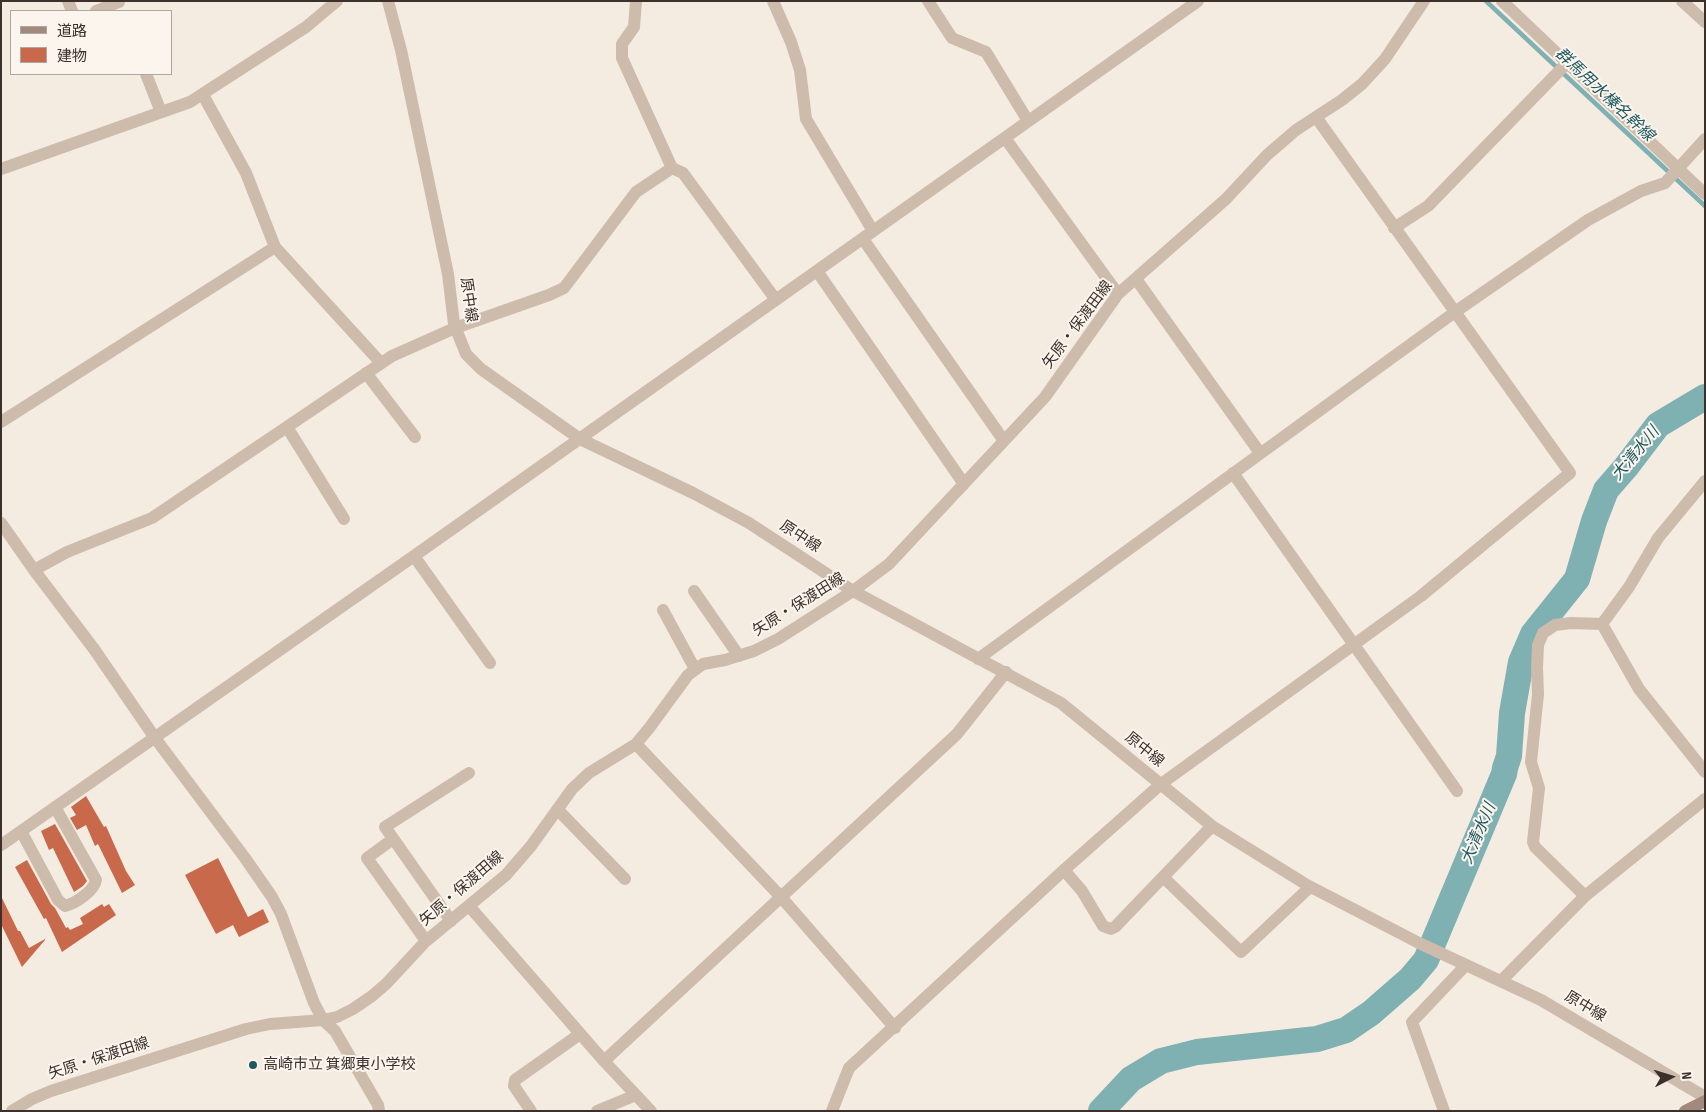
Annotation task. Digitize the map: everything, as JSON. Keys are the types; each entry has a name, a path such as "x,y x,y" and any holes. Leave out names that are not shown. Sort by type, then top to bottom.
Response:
{"main road":[{"path":"1685,1111 1705,1101"}],"street":[{"path":"1,170 190,102 306,27 337,1"},
{"name":"原中線","path":"388,1 401,50 448,274 455,328 466,354 481,369 580,439 693,493 749,523 853,591 1061,703 1212,826 1310,887 1444,956 1502,980 1541,1000 1705,1098"},
{"path":"636,1 634,27 622,44 622,58 672,168 683,173 776,300"},
{"path":"773,1 791,42 800,70 806,120 868,235 1004,441"},
{"path":"928,1 952,38 986,52 1028,121"},
{"path":"1,844 156,738 1198,1"},
{"name":"矢原・保渡田線","path":"12,1111 32,1099 51,1091 246,1029 270,1024 323,1020 337,1017 372,996 386,984 426,941 506,875 532,846 572,789 589,774 636,744 695,669 703,664 754,651 778,639 853,591 889,564 1046,397 1118,294 1226,199 1266,155 1296,130 1342,100 1362,84 1385,59 1424,1"},
{"path":"1502,1 1566,64 1705,194"},
{"path":"1682,1 1705,22"},
{"path":"100,10 120,5"},
{"path":"1394,228 1428,206 1566,64"},
{"path":"146,75 161,112"},
{"path":"202,95 246,173 275,247 381,363"},
{"path":"832,1111 849,1068 895,1028 1064,870 1161,784 1420,596 1570,473 1316,118"},
{"path":"1005,138 1118,294"},
{"path":"978,659 1455,312 1588,220 1641,191 1665,183 1705,139"},
{"path":"34,570 67,552 152,518 392,356 455,328 564,288 636,192 672,168"},
{"path":"1,422 275,247"},
{"path":"817,271 964,484"},
{"path":"1136,279 1260,453"},
{"path":"366,373 415,437"},
{"path":"287,427 344,519"},
{"path":"1233,473 1457,791"},
{"path":"1602,624 1629,587 1658,538 1705,481"},
{"path":"1,523 94,649 156,738 246,858 272,897 281,914 314,1003 323,1020 335,1032 380,1111"},
{"path":"414,556 490,663"},
{"path":"694,591 739,656"},
{"path":"663,610 695,669"},
{"path":"1585,896 1534,847 1533,842 1539,788 1531,762 1538,694 1538,645 1542,633 1555,625 1570,623 1602,624"},
{"path":"1602,624 1639,689 1705,772"},
{"path":"604,1061 957,734 1006,672"},
{"path":"636,744 781,897 895,1028"},
{"path":"451,921 385,827 469,773"},
{"path":"1502,980 1585,896 1705,799"},
{"path":"21,831 58,900 65,906 73,903 93,887 96,880 55,808"},
{"path":"558,810 625,879"},
{"path":"1064,870 1082,891 1103,926 1111,929 1212,826"},
{"path":"393,839 367,858 426,941"},
{"path":"1163,877 1241,952 1310,887"},
{"path":"469,906 580,1034 651,1111"},
{"path":"1444,1111 1412,1022 1465,966"},
{"path":"531,1111 514,1086 515,1080 580,1034"},
{"path":"598,1111 636,1095"}],"building":[{"path":"86,796 104,827 106,826 126,871 135,885 122,893 98,844 95,846 86,825 77,830 70,818 76,815 71,807"},
{"path":"55,824 87,881 74,892 53,848 49,850 41,831"},
{"path":"218,858 248,917 263,909 269,922 239,937 233,925 216,934 185,875"},
{"path":"27,860 66,928 68,927 70,930 83,924 80,918 102,904 104,907 109,904 116,915 62,952 46,918 44,919 15,867"},
{"path":"1,896 18,931 20,931 29,948 45,939 22,967 1,924"}],"waterway":[{"name":"群馬用水榛名幹線","path":"1486,1 1705,206"},
{"name":"大清水川","path":"1101,1111 1131,1079 1161,1061 1197,1052 1317,1039 1346,1030 1371,1013 1410,979 1426,960 1504,774 1509,756 1512,713 1521,662 1533,634 1577,579 1594,521 1606,490 1658,425 1705,397"}],"place":[{"name":"高崎市立 箕郷東小学校","path":"253,1065"}]}
